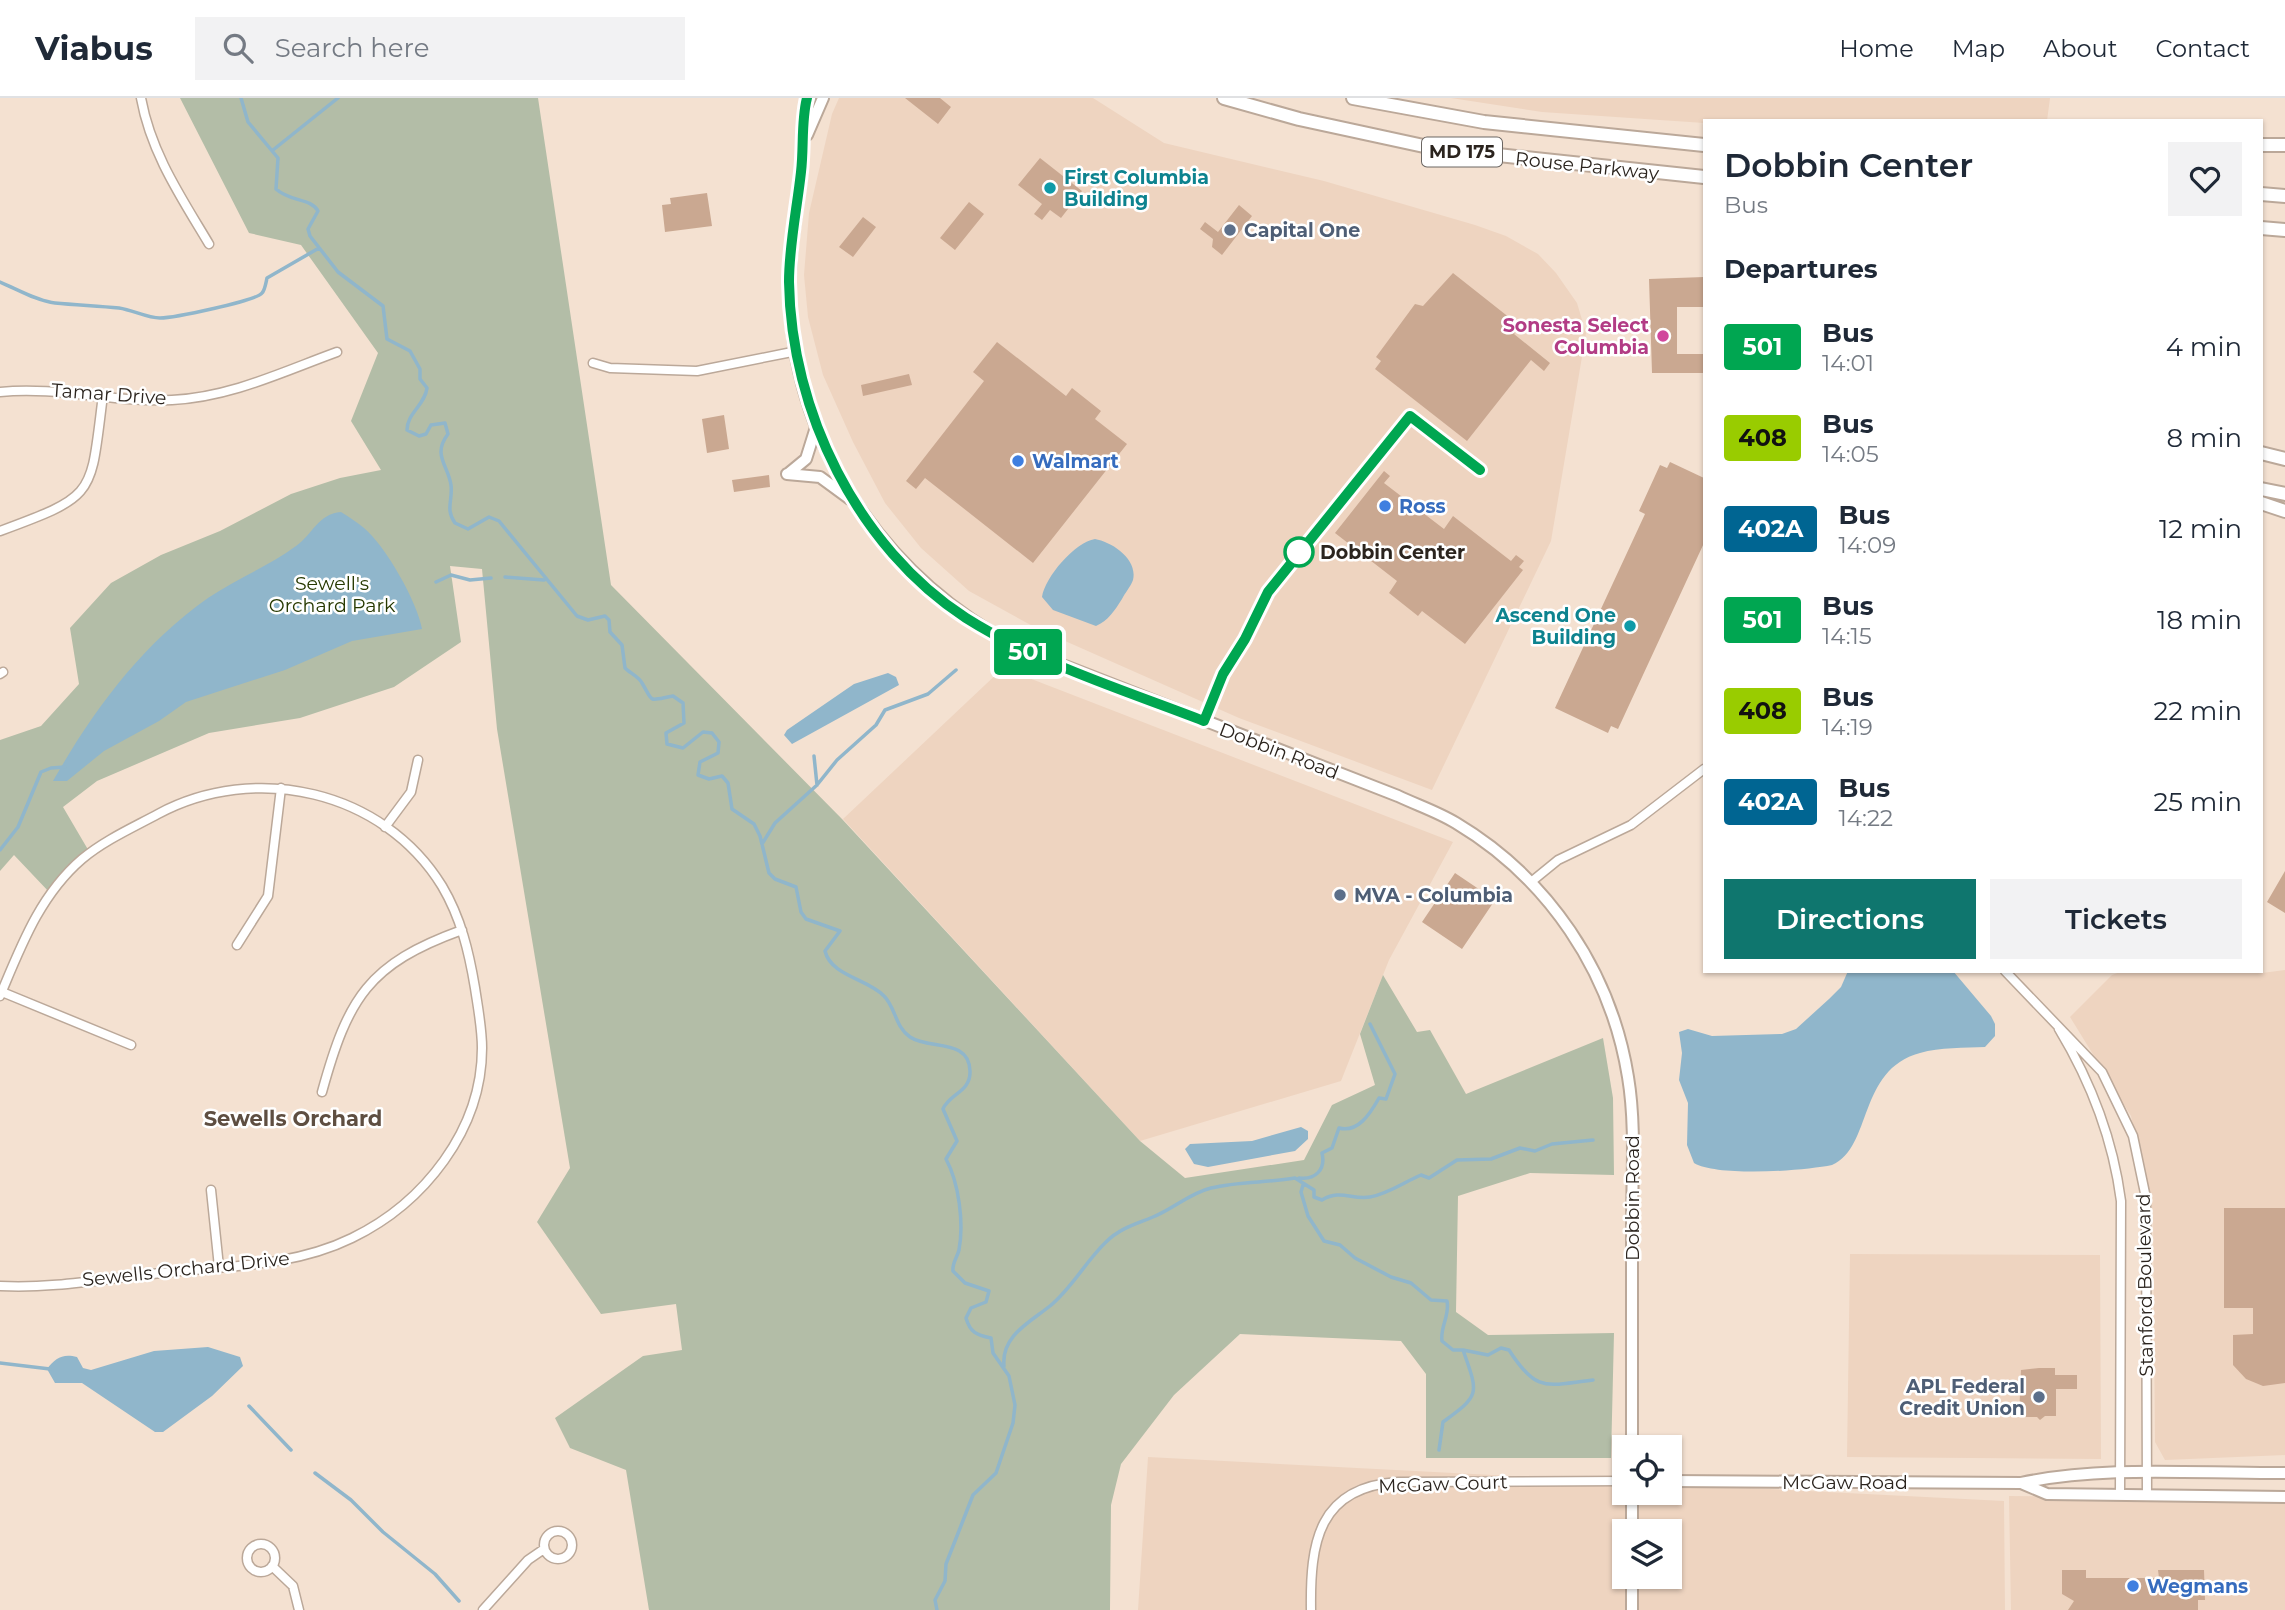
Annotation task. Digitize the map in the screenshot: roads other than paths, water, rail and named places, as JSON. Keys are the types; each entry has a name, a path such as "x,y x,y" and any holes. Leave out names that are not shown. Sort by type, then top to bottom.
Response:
{"main road":[{"name":"Rouse Parkway","path":"1224,98 1299,119 1433,148 1703,177"},
{"name":"Rouse Parkway","path":"1353,98 1484,122 1703,145"},
{"path":"2263,145 2285,145"},
{"path":"2263,194 2285,196"},
{"path":"2263,228 2285,230"},
{"path":"2263,236 2285,236"},
{"path":"2263,454 2285,459"},
{"path":"2263,489 2285,494"},
{"path":"2263,503 2285,510"}],"street":[{"path":"141,98 146,125 158,157 209,244"},
{"name":"Dobbin Road","path":"807,98 803,112 806,138 790,260 790,309 797,351 817,424 855,502 869,525 913,574 964,616 994,635 1042,659 1431,811 1475,836 1531,882 1570,929 1589,960 1615,1019 1629,1079 1632,1138 1632,1435"},
{"name":"Dobbin Road","path":"806,138 822,98"},
{"path":"593,363 610,368 697,371 797,351"},
{"name":"Tamar Drive","path":"0,392 53,389 146,400 197,398 257,383 337,352"},
{"path":"0,531 64,506 87,485 94,464 103,395"},
{"path":"817,424 806,459 787,474 820,477 855,502"},
{"path":"385,827 411,792 418,760"},
{"path":"1531,882 1570,853 1615,835 1631,825 1703,770"},
{"name":"Sewells Orchard Drive","path":"0,1286 295,1258 353,1238 401,1206 442,1163 469,1118 476,1097 482,1050 478,1008 462,930 442,887 427,865 385,827 340,801 281,789 244,788 195,797 102,845 82,859 50,893 27,932 1,994"},
{"path":"237,944 268,896 281,789"},
{"path":"322,1092 336,1041 351,1007 364,990 397,960 428,942 462,930"},
{"name":"Stanford Boulevard","path":"2007,973 2102,1072 2122,1108 2141,1166 2146,1198 2147,1252 2147,1496"},
{"path":"1,994 131,1045"},
{"name":"Stanford Boulevard","path":"2052,1018 2100,1115 2117,1171 2123,1256 2120,1495"},
{"path":"211,1190 219,1267"},
{"name":"McGaw Road","path":"1682,1481 2021,1483 2049,1477 2121,1473 2285,1473"},
{"name":"McGaw Court","path":"1311,1610 1310,1567 1319,1530 1339,1504 1359,1490 1379,1483 1398,1482 1612,1481"},
{"name":"McGaw Road","path":"2021,1483 2047,1494 2285,1497"},
{"path":"483,1610 528,1560 544,1549"},
{"path":"272,1566 293,1586 299,1610"},
{"path":"1632,1589 1632,1610"}],"water":[{"path":"341,512 364,528 391,561 414,605 422,629 352,641 285,670 186,702 159,721 104,751 67,781 53,781 85,729 120,681 161,637 208,598 286,553 302,541 321,520"},
{"path":"1095,539 1122,553 1134,572 1133,580 1117,607 1108,618 1096,626 1053,610 1042,597 1049,580 1070,553"},
{"path":"888,673 896,677 899,685 792,744 784,735 787,730 854,684"},
{"path":"1847,973 1955,973 1991,1016 1995,1024 1995,1036 1985,1047 1928,1051 1900,1062 1885,1075 1875,1091 1854,1142 1845,1156 1832,1165 1782,1171 1741,1171 1722,1170 1694,1163 1687,1145 1688,1103 1679,1080 1682,1053 1679,1032 1688,1029 1712,1036 1782,1034 1796,1029 1841,987"},
{"path":"1301,1127 1308,1131 1308,1139 1295,1151 1208,1167 1194,1164 1185,1149 1190,1144 1252,1141"},
{"path":"208,1347 240,1357 243,1366 212,1396 163,1432 155,1432 82,1383 55,1383 47,1369 63,1356 77,1357 83,1368 91,1370 154,1351"}],"waterway":[{"path":"241,98 248,122 278,158 276,189 315,207 318,211 308,229 310,236 338,272 383,306 387,339 410,351 420,369 420,379 427,388 426,394 410,419 407,430 419,436 426,434 431,425 445,423 448,434 443,441 441,454 451,485 450,509 455,523 468,529 489,517 499,521 577,616 588,620 605,616 609,620 610,632 622,645 625,668 641,681 650,697 655,699 673,696 683,703 684,723 666,733 667,744 683,748 703,732 712,733 719,742 718,753 700,762 698,775 709,779 722,776 728,783 732,809 754,824 760,836 769,873 775,879 796,887 801,912 806,919 840,931 825,951 834,966 884,996 901,1028 910,1037 956,1049 968,1061 970,1071 967,1084 943,1109 957,1141 946,1159 957,1191 961,1216 959,1250 953,1271 965,1283 989,1291 986,1302 971,1308 966,1318 974,1332 991,1338 993,1353 1009,1376 1015,1405 1013,1423 996,1473 973,1495 946,1564 945,1581 935,1600 937,1610"},
{"path":"273,150 338,98"},
{"path":"0,282 48,302 119,308 160,318 214,308 256,296 263,292 267,278 319,248"},
{"path":"436,582 451,575 470,580 491,578"},
{"path":"505,577 544,580"},
{"path":"762,844 775,823 876,725 885,710 928,694 956,670"},
{"path":"814,756 817,785"},
{"path":"0,850 18,827 41,772 65,767"},
{"path":"1299,1178 1318,1173 1321,1169 1322,1153 1332,1148 1339,1128 1358,1125 1379,1098 1386,1099 1395,1074 1370,1024"},
{"path":"1004,1366 1004,1355 1012,1338 1058,1299 1111,1237 1203,1190 1232,1184 1295,1178 1314,1190 1314,1197 1322,1200 1335,1195 1364,1198 1390,1191 1421,1175 1429,1178 1457,1160 1491,1159 1520,1148 1535,1151 1552,1144 1593,1140"},
{"path":"1303,1185 1301,1192 1308,1216 1324,1241 1340,1245 1355,1258 1391,1277 1411,1283 1431,1300 1447,1301 1442,1341 1453,1350 1463,1350 1472,1376 1473,1393 1464,1406 1443,1422 1439,1450"},
{"path":"1463,1350 1488,1355 1501,1348 1509,1350 1527,1374 1544,1383 1564,1384 1593,1380"},
{"path":"0,1363 50,1369"},
{"path":"249,1406 291,1450"},
{"path":"315,1473 351,1500 383,1532 435,1574 459,1601"}],"place":[{"name":"First Columbia Building","path":"1050,188"},
{"name":"Capital One","path":"1230,230"},
{"name":"Sonesta Select Columbia","path":"1663,336"},
{"name":"Walmart","path":"1018,461"},
{"name":"Ross","path":"1385,506"},
{"name":"Dobbin Center","path":"1299,552"},
{"name":"Ascend One Building","path":"1630,626"},
{"name":"MVA - Columbia","path":"1340,895"},
{"name":"APL Federal Credit Union","path":"2039,1397"},
{"name":"Wegmans","path":"2133,1586"}],"district":[{"name":"Sewells Orchard","path":"293,1118"}],"park label":[{"name":"Sewell's Orchard Park","path":"332,594"}]}
